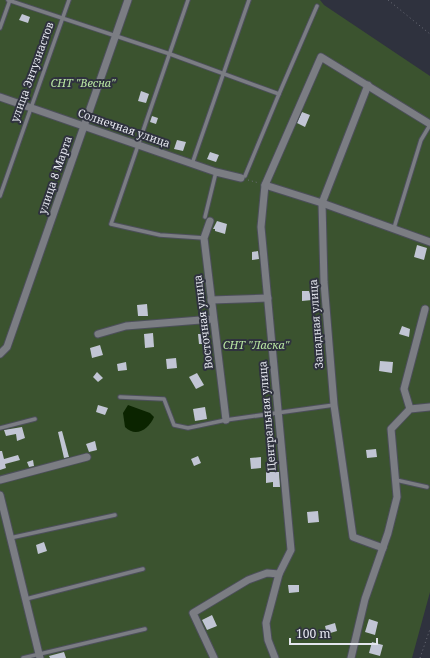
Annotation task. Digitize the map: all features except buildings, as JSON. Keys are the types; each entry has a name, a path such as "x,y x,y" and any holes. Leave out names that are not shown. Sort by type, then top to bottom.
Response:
{"street":[{"name":"улица 8 Марта","path":"0,354 7,347 128,0"},
{"name":"Центральная улица","path":"275,658 268,640 266,623 279,574 291,550 261,227 265,185 320,57 368,85"},
{"path":"368,85 430,124"},
{"name":"Западная улица","path":"368,85 322,203 324,282 334,405 353,538 383,548"},
{"name":"Солнечная улица","path":"0,97 216,172 243,177"},
{"path":"265,185 322,203 430,242"},
{"name":"Восточная улица","path":"207,219 204,238 226,420"},
{"path":"211,300 268,298"},
{"path":"410,409 404,389 425,309"},
{"path":"98,334 126,326 213,319"},
{"path":"351,658 365,599 383,548 397,497 390,429 410,409 430,407"},
{"path":"0,480 87,457"},
{"path":"0,495 39,656"},
{"path":"214,658 193,613 248,580 267,573 279,574"}],"lane":[{"path":"0,28 9,0 115,37 170,54 279,94"},
{"name":"улица Энтузиастов","path":"0,196 69,0"},
{"path":"188,0 111,224 160,235 204,238"},
{"path":"192,164 249,0"},
{"path":"243,177 318,6"},
{"path":"394,228 422,140 430,124"},
{"path":"207,219 216,172"},
{"path":"120,397 164,398 174,425 188,428 226,420 334,405"},
{"path":"0,428 35,419"},
{"path":"396,480 428,487"},
{"path":"10,538 115,515"},
{"path":"26,599 143,569"},
{"path":"23,658 39,656 145,630"}],"path":[{"path":"388,0 430,34"},
{"path":"243,177 265,185"},
{"path":"420,658 430,629"}],"green space":[{"name":"СНТ \"Ласка\"","path":"0,0 320,0 324,5 430,76 430,592 412,658 0,658"}],"shaded area":[{"path":"128,405 150,413 154,417 149,425 142,431 133,432 125,427 123,413"}],"park label":[{"name":"СНТ \"Весна\"","path":"83,83"}]}
